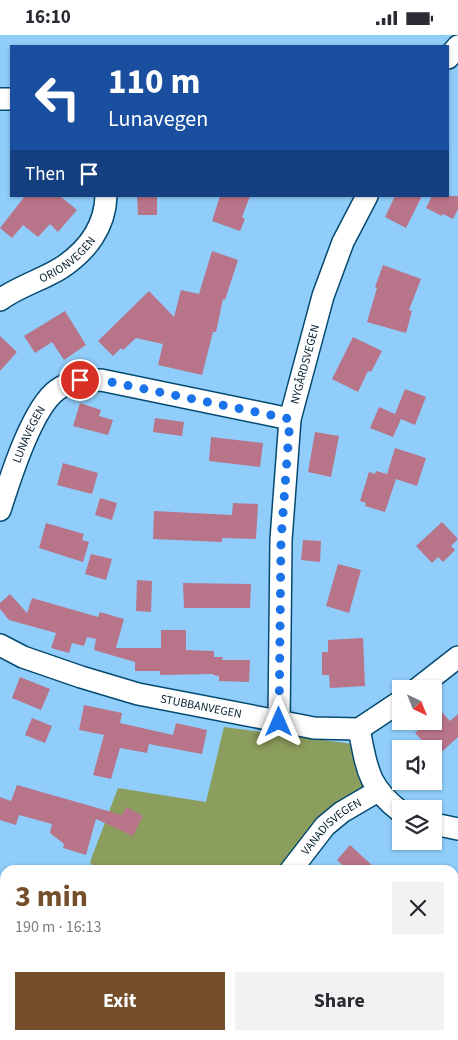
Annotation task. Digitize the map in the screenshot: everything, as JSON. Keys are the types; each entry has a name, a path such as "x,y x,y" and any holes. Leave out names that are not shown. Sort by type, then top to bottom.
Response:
{"street":[{"path":"449,57 458,46"},
{"name":"ORIONVEGEN","path":"0,300 13,291 61,268 84,250 100,227 106,206 106,197"},
{"name":"NYGÅRDSVEGEN","path":"279,722 281,540 290,419 323,296 343,242 366,197"},
{"name":"LUNAVEGEN","path":"0,510 29,430 44,405 57,390 80,380 101,380 290,419"},
{"name":"STUBBANVEGEN","path":"0,645 23,657 81,677 138,693 314,729 359,729"},
{"path":"429,680 458,657"},
{"path":"392,707 359,729 367,769 378,791 392,805"},
{"name":"VANADISVEGEN","path":"295,865 325,825 342,812 378,791"},
{"path":"442,826 458,829"}],"green space":[{"path":"224,727 353,744 368,794 293,865 92,865 90,862 118,788 206,802"}],"building":[{"path":"458,196 458,209 453,219 426,208 432,197"},
{"path":"24,197 61,197 77,210 58,232 50,224 38,237 23,225 12,238 0,228"},
{"path":"137,197 157,197 157,215 138,215"},
{"path":"220,197 250,197 242,217 245,219 240,231 212,221"},
{"path":"395,197 422,197 406,228 385,217"},
{"path":"212,251 238,260 225,300 223,299 216,332 213,332 202,375 158,365 163,344 136,338 113,356 98,341 149,291 174,317 181,290 199,294"},
{"path":"383,265 421,279 409,310 412,311 406,333 367,322 377,288 375,287"},
{"path":"65,311 86,345 64,360 52,342 35,353 24,336"},
{"path":"0,336 17,352 0,371"},
{"path":"353,337 382,351 371,372 368,371 358,392 332,379"},
{"path":"405,389 426,397 415,425 401,419 393,437 370,428 379,407 395,414"},
{"path":"80,403 101,410 99,416 113,420 108,435 73,426"},
{"path":"155,418 184,422 182,436 153,432"},
{"path":"315,432 339,436 331,477 308,472"},
{"path":"211,437 263,443 260,467 209,461"},
{"path":"395,448 426,458 417,486 396,479 385,512 365,506 366,503 360,501 369,472 375,474 376,471 387,474"},
{"path":"63,463 98,473 92,494 57,485"},
{"path":"100,498 117,503 112,520 95,515"},
{"path":"233,503 258,504 256,539 222,538 222,542 153,539 154,511 232,515"},
{"path":"442,522 458,539 451,546 455,550 443,562 438,557 432,563 416,546"},
{"path":"46,523 84,534 82,540 89,542 83,562 39,548"},
{"path":"303,540 321,541 320,562 301,560"},
{"path":"91,554 112,559 106,580 85,574"},
{"path":"338,564 361,570 349,613 326,606"},
{"path":"137,580 152,581 151,612 136,611"},
{"path":"183,583 251,584 250,608 184,608"},
{"path":"10,594 27,613 32,598 98,617 100,612 124,619 116,648 161,648 161,630 186,630 186,650 214,651 214,657 223,657 222,660 250,660 249,682 219,681 219,676 213,674 160,675 160,671 135,671 135,662 94,650 96,639 87,637 84,646 72,643 69,653 51,648 56,633 9,620 0,609 0,603"},
{"path":"363,638 365,686 330,688 329,675 322,675 322,652 328,652 328,640"},
{"path":"20,677 50,689 41,710 12,698"},
{"path":"84,705 122,713 120,723 173,735 176,723 207,730 202,754 149,744 147,753 120,748 111,779 93,775 104,735 79,730"},
{"path":"442,712 450,721 458,714 458,737 442,752 442,740 422,740 415,733 418,730 442,730"},
{"path":"32,718 52,726 45,743 25,735"},
{"path":"17,785 122,815 126,807 143,816 133,836 96,819 86,855 63,848 64,844 50,833 52,824 19,815 16,825 0,820 0,797 11,801"},
{"path":"350,845 372,865 342,865 337,860"}],"route":[{"path":"80,380 101,380 290,419 281,540 279,722"}]}
